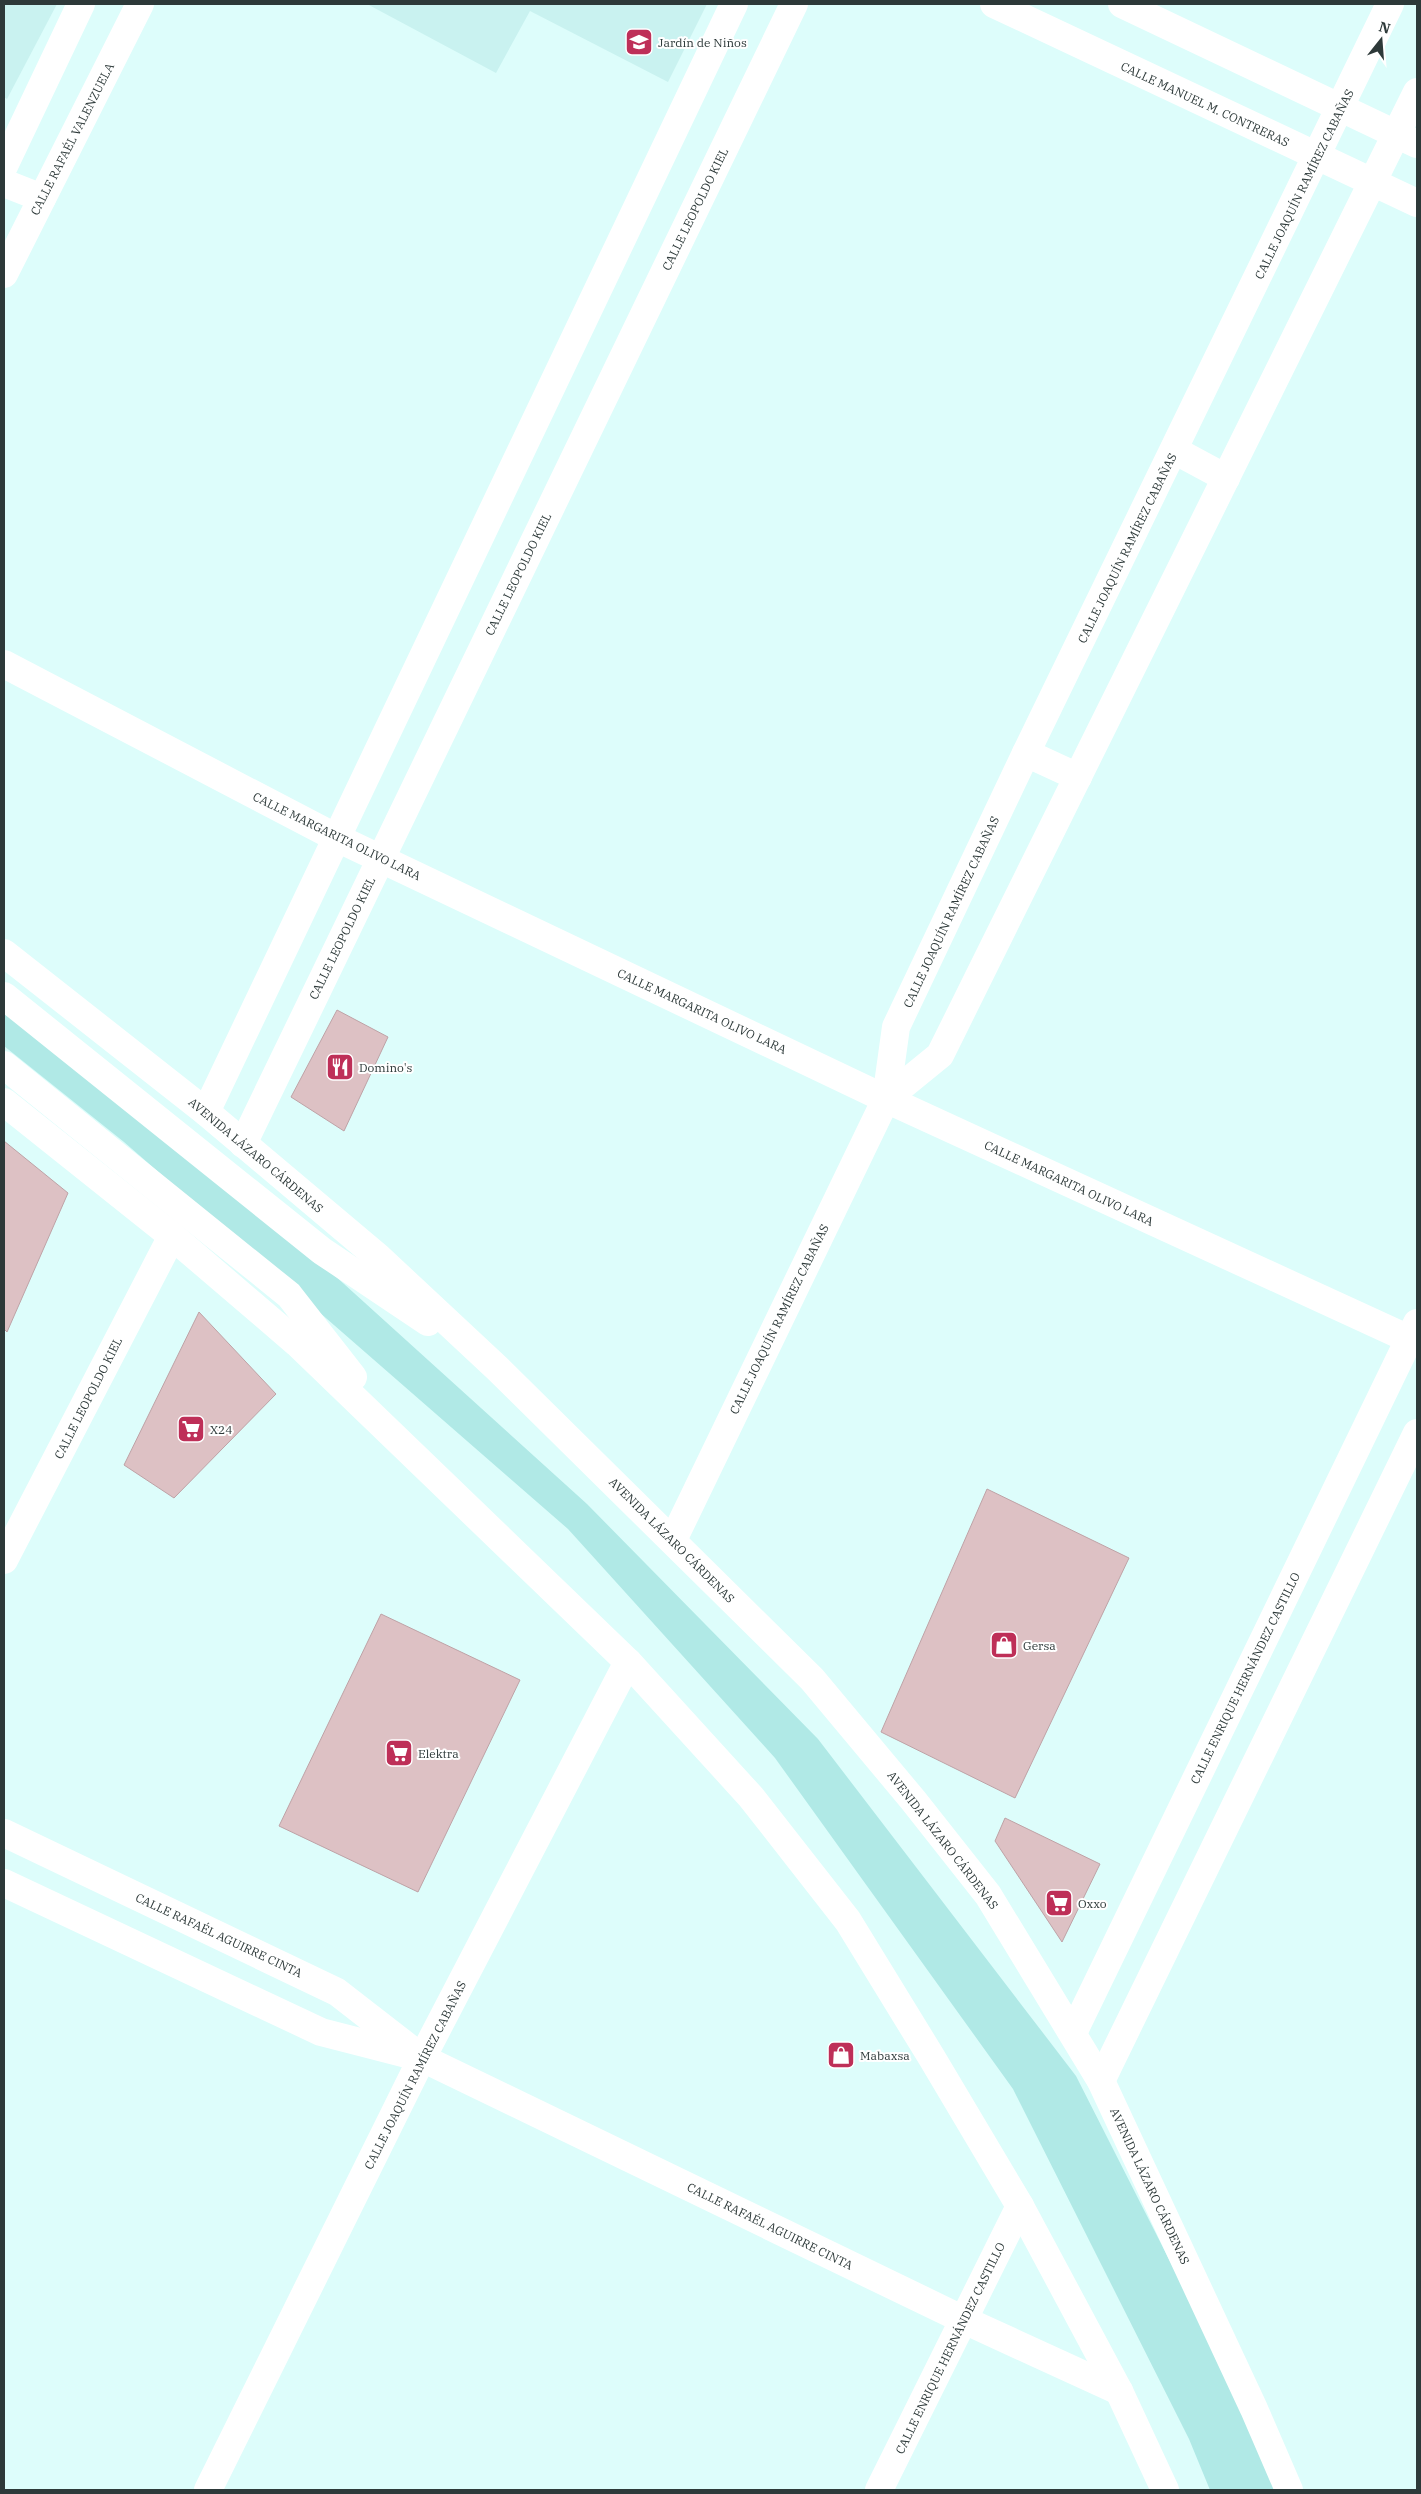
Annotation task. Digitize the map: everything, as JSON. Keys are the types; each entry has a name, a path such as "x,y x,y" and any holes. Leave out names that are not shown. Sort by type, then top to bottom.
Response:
{"main road":[{"path":"4,166 81,4"},
{"name":"CALLE RAFAÉL VALENZUELA","path":"4,274 140,4"},
{"path":"206,1112 734,4"},
{"name":"CALLE LEOPOLDO KIEL","path":"244,1144 794,4"},
{"name":"CALLE MANUEL M. CONTRERAS","path":"994,4 1417,203"},
{"path":"1122,4 1407,140"},
{"name":"CALLE JOAQUÍN RAMÍREZ CABAÑAS","path":"673,1540 886,1099 896,1027 1026,753 1390,4"},
{"name":"CALLE JOAQUÍN RAMÍREZ CABAÑAS","path":"886,1099 940,1055 1373,183 1407,140 1417,92"},
{"path":"4,183 42,198"},
{"path":"1174,450 1226,478"},
{"name":"CALLE MARGARITA OLIVO LARA","path":"4,664 337,838 886,1099 1415,1338"},
{"path":"1026,753 1078,777"},
{"name":"AVENIDA LÁZARO CÁRDENAS","path":"4,953 206,1112 378,1257 498,1369 812,1679 913,1800 988,1895 1073,2033 1101,2081 1254,2409 1289,2490"},
{"name":"AVENIDA LÁZARO CÁRDENAS","path":"4,996 322,1251 498,1369"},
{"path":"4,1065 289,1295 410,1451"},
{"path":"4,1102 172,1236 297,1343 628,1662 751,1797 848,1922 932,2058 1020,2206 1119,2391 1165,2490"},
{"name":"CALLE LEOPOLDO KIEL","path":"4,1560 172,1236"},
{"name":"CALLE ENRIQUE HERNÁNDEZ CASTILLO","path":"1073,2033 1415,1338"},
{"path":"1101,2081 1417,1433"},
{"name":"CALLE JOAQUÍN RAMÍREZ CABAÑAS","path":"208,2490 422,2058 628,1662"},
{"name":"CALLE RAFAÉL AGUIRRE CINTA","path":"4,1833 337,1992 422,2058"},
{"name":"CALLE RAFAÉL AGUIRRE CINTA","path":"4,1883 321,2032 422,2058 964,2320 1119,2391"},
{"name":"CALLE ENRIQUE HERNÁNDEZ CASTILLO","path":"879,2490 1020,2206"}],"shaded area":[{"path":"4,4 57,4 7,99 4,97"},
{"name":"Jardín de Niños","path":"367,4 707,4 668,82 530,11 496,73"},
{"path":"4,997 153,1111 587,1504 818,1739 1076,2076 1247,2413 1279,2490 1210,2490 1189,2439 1013,2089 775,1758 568,1529 124,1142 4,1046"}],"building":[{"name":"Domino's","path":"337,1010 388,1037 344,1131 291,1097"},
{"path":"4,1141 68,1193 7,1332 4,1329"},
{"name":"X24","path":"199,1312 276,1394 174,1498 124,1465"},
{"name":"Gersa","path":"987,1489 1129,1558 1015,1798 881,1732"},
{"name":"Elektra","path":"381,1614 520,1680 418,1892 279,1826"},
{"name":"Oxxo","path":"1005,1818 1100,1864 1062,1942 995,1841"}],"place":[{"name":"Jardín de Niños","path":"639,42"},
{"name":"Domino's","path":"340,1067"},
{"name":"X24","path":"191,1429"},
{"name":"Gersa","path":"1004,1645"},
{"name":"Elektra","path":"399,1753"},
{"name":"Oxxo","path":"1059,1903"},
{"name":"Mabaxsa","path":"841,2055"}]}
